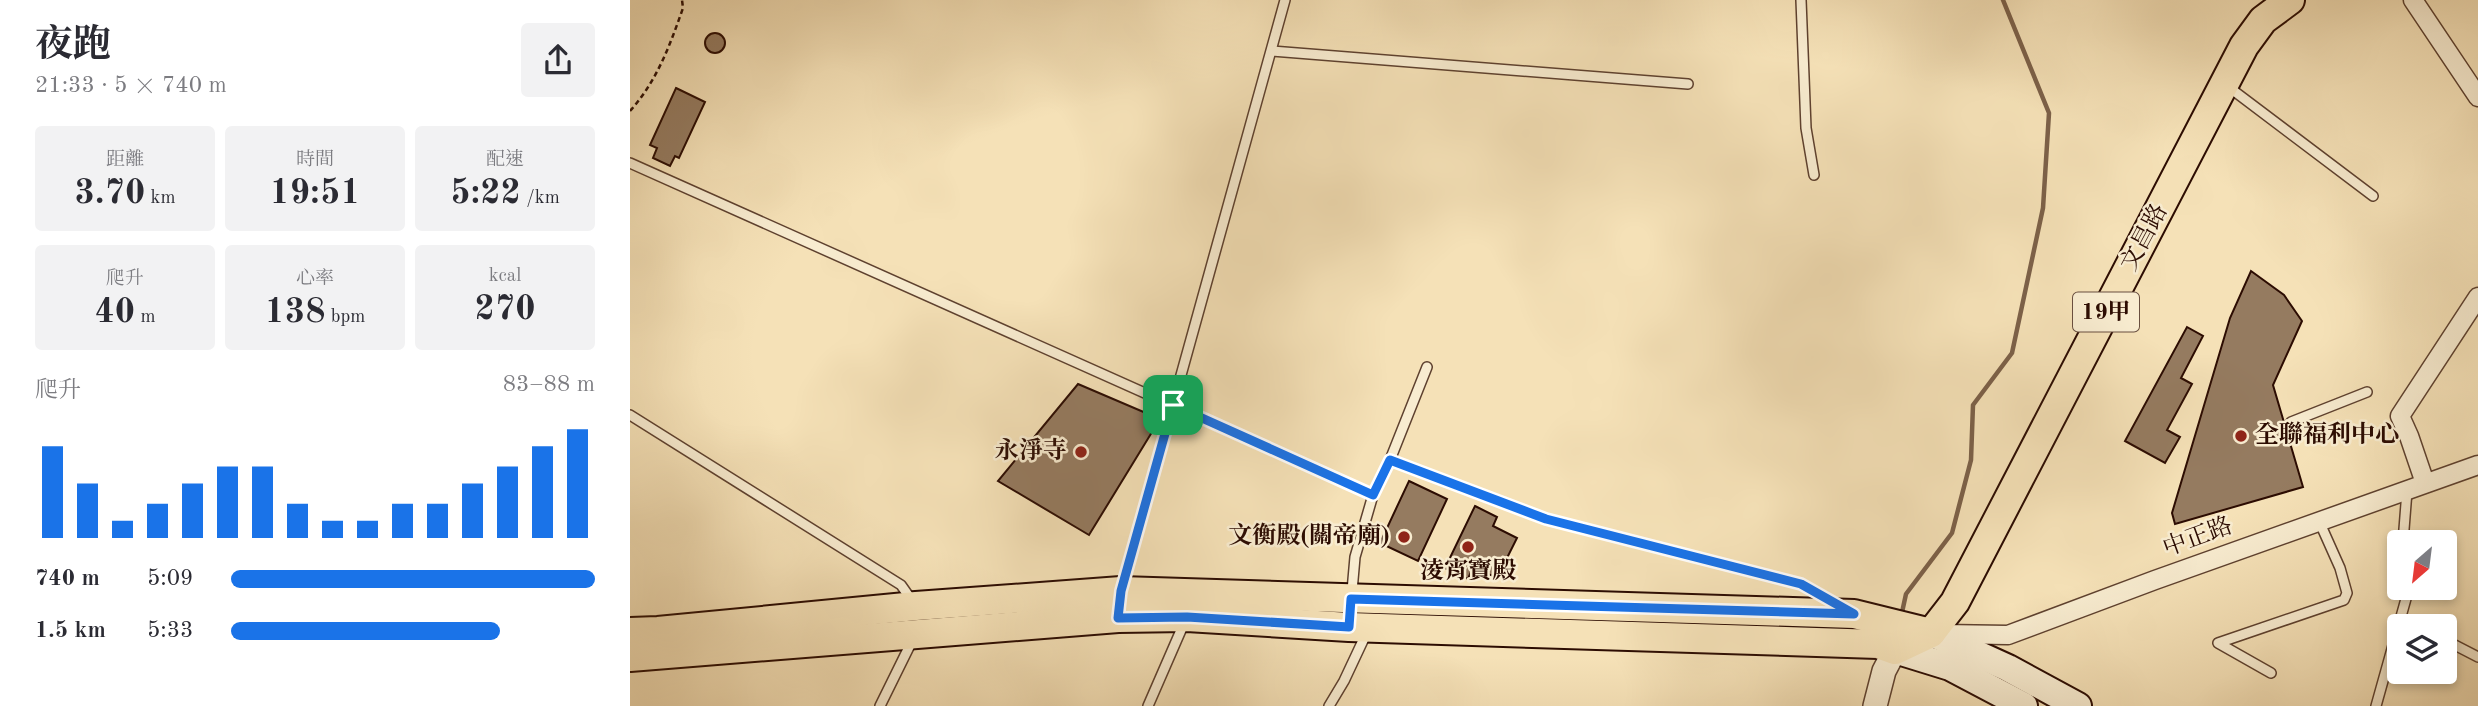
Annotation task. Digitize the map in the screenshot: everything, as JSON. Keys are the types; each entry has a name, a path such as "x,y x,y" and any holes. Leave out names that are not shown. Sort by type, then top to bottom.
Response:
{"main road":[{"name":"文昌路","path":"1931,634 1955,602 2244,46 2263,20 2291,0"},
{"path":"630,657 914,636 1120,604 1187,617 1854,614 1931,634 2008,667 2078,706"},
{"path":"630,632 916,606 1120,604 1878,644 1950,667 2024,706"},
{"name":"19甲","path":"1895,650 1931,634"}],"street":[{"path":"2413,0 2478,97"},
{"path":"2425,483 2399,416 2478,298"},
{"name":"中正路","path":"1931,634 2008,635 2478,465"},
{"path":"1875,706 1884,671 1895,650"}],"lane":[{"path":"1120,604 1285,0"},
{"path":"1801,0 1806,128 1814,175"},
{"path":"1272,51 1688,84"},
{"path":"2225,83 2372,196"},
{"path":"630,163 1373,495"},
{"path":"1329,706 1344,681 1357,618 1355,557 1373,495 1427,367"},
{"path":"2291,422 2367,392"},
{"path":"630,415 901,584 916,606"},
{"path":"1390,460 1546,519 1801,584 1854,614"},
{"path":"2404,530 2407,491"},
{"path":"2271,673 2218,643 2344,600 2347,593 2340,568 2319,521"},
{"path":"2376,706 2406,600"},
{"path":"1148,706 1187,617"},
{"path":"880,706 914,636"},
{"path":"2457,646 2478,657"}],"path":[{"path":"630,111 642,98 666,56 683,8 682,0"}],"building":[{"path":"715,33 722,36 725,43 722,50 715,53 708,50 705,43 708,36"},
{"path":"676,88 705,102 679,158 675,156 670,166 653,158 657,148 650,145"},
{"name":"全聯福利中心","path":"2251,271 2284,295 2302,321 2273,385 2303,487 2175,524 2172,513 2230,318"},
{"path":"2187,327 2203,336 2181,378 2192,384 2167,430 2180,437 2165,463 2125,441"},
{"name":"永淨寺","path":"1078,384 1160,419 1089,535 998,481"},
{"path":"1409,481 1447,499 1418,561 1380,543"},
{"path":"1475,506 1497,517 1493,526 1517,538 1497,578 1473,567 1468,579 1445,568"}],"waterway":[{"path":"1901,617 1906,594 1952,533 1971,460 1973,405 2012,353 2043,208 2049,113 2003,0"}],"place":[{"name":"全聯福利中心","path":"2241,436"},
{"name":"永淨寺","path":"1081,452"},
{"name":"文衡殿(關帝廟)","path":"1404,537"},
{"name":"淩宵寶殿","path":"1468,547"}],"route":[{"path":"1173,405 1373,495 1390,460 1546,519 1801,584 1854,614 1351,599 1349,627 1187,617 1118,618 1121,591 1173,405"}]}
